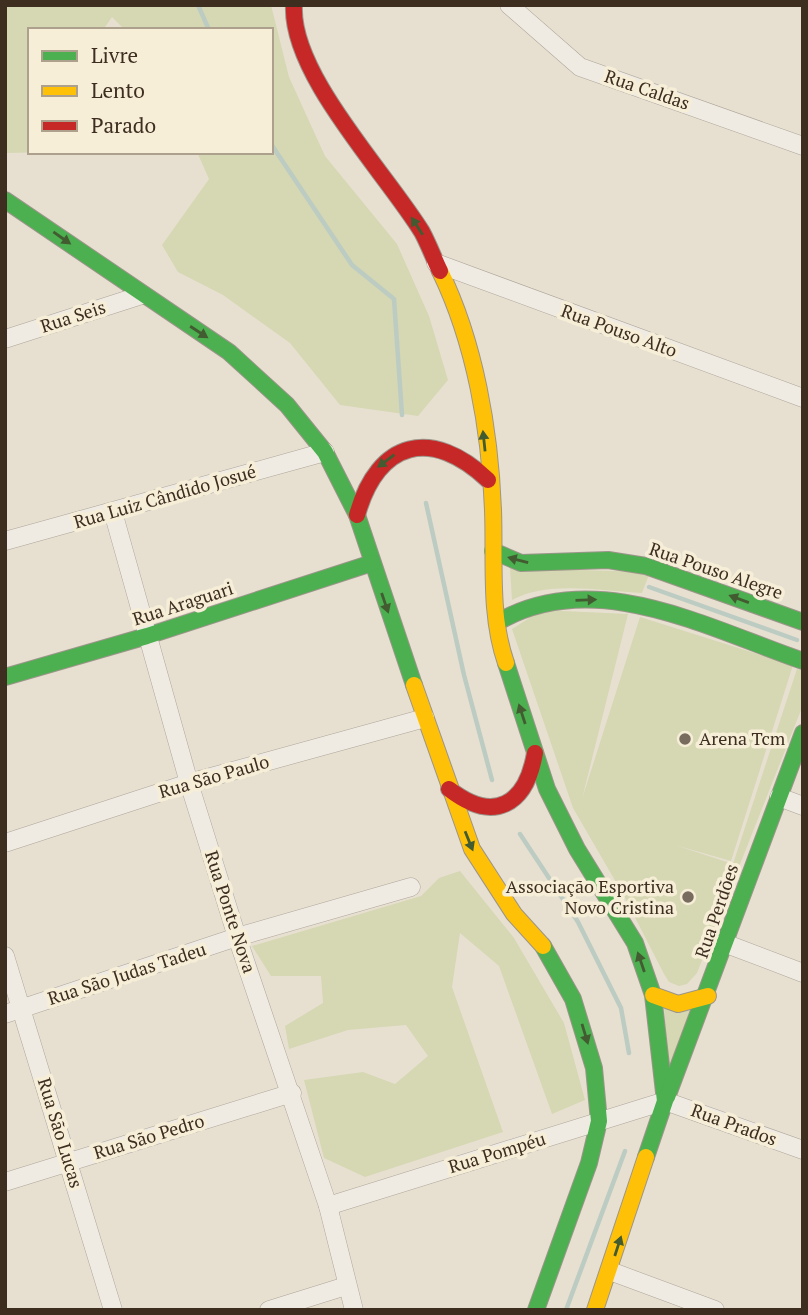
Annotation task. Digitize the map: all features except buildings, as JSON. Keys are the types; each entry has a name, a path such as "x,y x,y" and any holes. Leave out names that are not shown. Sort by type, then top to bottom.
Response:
{"main road":[{"path":"293,13 319,87 422,233 457,306 480,400 493,509 493,551 501,649 547,789 576,849 635,943 653,995 665,1101"},
{"path":"5,200 229,352 287,405 326,452 357,515 449,789 472,849 514,914 543,945 573,999 586,1033 594,1068 599,1121 589,1163 536,1310"},
{"path":"357,515 360,495 369,477 383,462 400,451 420,446 440,447 459,453 488,480"},
{"name":"Rua Pouso Alegre","path":"493,551 522,563 608,560 646,566 803,622"},
{"name":"Rua Araguari","path":"5,677 147,636 372,563"},
{"path":"498,622 527,607 556,601 617,600 636,603 803,662"},
{"name":"Rua Perdões","path":"595,1310 665,1101 709,996 724,943 803,733"},
{"path":"449,789 463,802 494,807 511,800 525,788 535,753"},
{"path":"653,995 678,1004 709,996"}],"street":[{"path":"293,13 303,5"},
{"name":"Rua Caldas","path":"509,5 580,67 803,146"},
{"name":"Rua Pouso Alto","path":"436,263 803,398"},
{"name":"Rua Seis","path":"5,339 142,295"},
{"name":"Rua Luiz Cândido Josué","path":"5,541 326,452"},
{"name":"Rua Ponte Nova","path":"113,512 189,783 237,937 292,1093 328,1206 354,1310"},
{"name":"Rua São Paulo","path":"5,843 189,783 425,718"},
{"path":"779,797 803,806"},
{"name":"Rua São Judas Tadeu","path":"14,1012 237,937 411,887"},
{"path":"724,943 803,973"},
{"name":"Rua São Lucas","path":"5,956 14,1012 68,1162 113,1310"},
{"name":"Rua São Pedro","path":"5,1182 292,1093"},
{"name":"Rua Pompéu","path":"328,1206 665,1101"},
{"name":"Rua Prados","path":"665,1101 803,1150"},
{"path":"610,1271 715,1310"},
{"path":"269,1310 346,1286"}],"green space":[{"path":"5,5 271,5 289,77 325,156 397,244 429,316 448,380 418,416 340,405 290,343 223,295 178,272 162,245 209,179 198,154 273,154 273,28 123,28 112,17 104,28 28,28 28,153 5,153"},
{"path":"510,568 650,572 642,593 558,588 526,594 512,600"},
{"path":"542,610 628,614 582,799 640,617 793,665 731,861 675,845 733,864 797,669 803,671 803,705 697,973 687,984 679,986 669,982 624,896 573,808 512,629"},
{"path":"460,871 514,938 564,1023 585,1100 552,1114 499,966 460,933 452,987 503,1132 365,1177 324,1158 304,1080 363,1072 395,1084 428,1056 406,1025 348,1030 289,1049 285,1026 323,1003 321,976 271,976 252,946 421,896 439,878"},
{"path":"664,1007 691,1011 669,1076"}],"waterway":[{"path":"198,5 208,28"},
{"path":"273,147 352,265 394,299 402,415"},
{"path":"426,503 464,675 492,780"},
{"path":"649,587 797,640"},
{"path":"520,834 578,922 621,1008 629,1053"},
{"path":"566,1310 625,1151"}],"traffic: fast":[{"path":"5,200 229,352 287,405 325,452 357,515 414,685"},
{"path":"493,551 521,563 608,560 646,566 803,622"},
{"path":"5,677 147,636 372,563"},
{"path":"498,622 535,606 573,600 612,601 690,619 803,661"},
{"path":"506,663 547,789 577,849 635,943 653,995 665,1101 646,1157"},
{"path":"667,1097 803,733"},
{"path":"536,1310 589,1163 599,1121 594,1068 573,999 543,946"}],"traffic: slow":[{"path":"440,271 463,327 484,418 493,510 495,607 506,663"},
{"path":"414,685 472,849 514,914 543,946"},
{"path":"653,995 678,1004 708,996"},
{"path":"595,1310 646,1157"}],"traffic: jam":[{"path":"294,5 297,32 307,61 323,92 422,232 440,271"},
{"path":"357,515 366,490 378,470 393,457 409,449 427,448 447,453 467,463 488,480"},
{"path":"449,789 465,800 480,805 494,807 506,804 524,785 535,753"}],"place":[{"name":"Arena Tcm","path":"685,739"},
{"name":"Associação Esportiva Novo Cristina","path":"688,897"}]}
